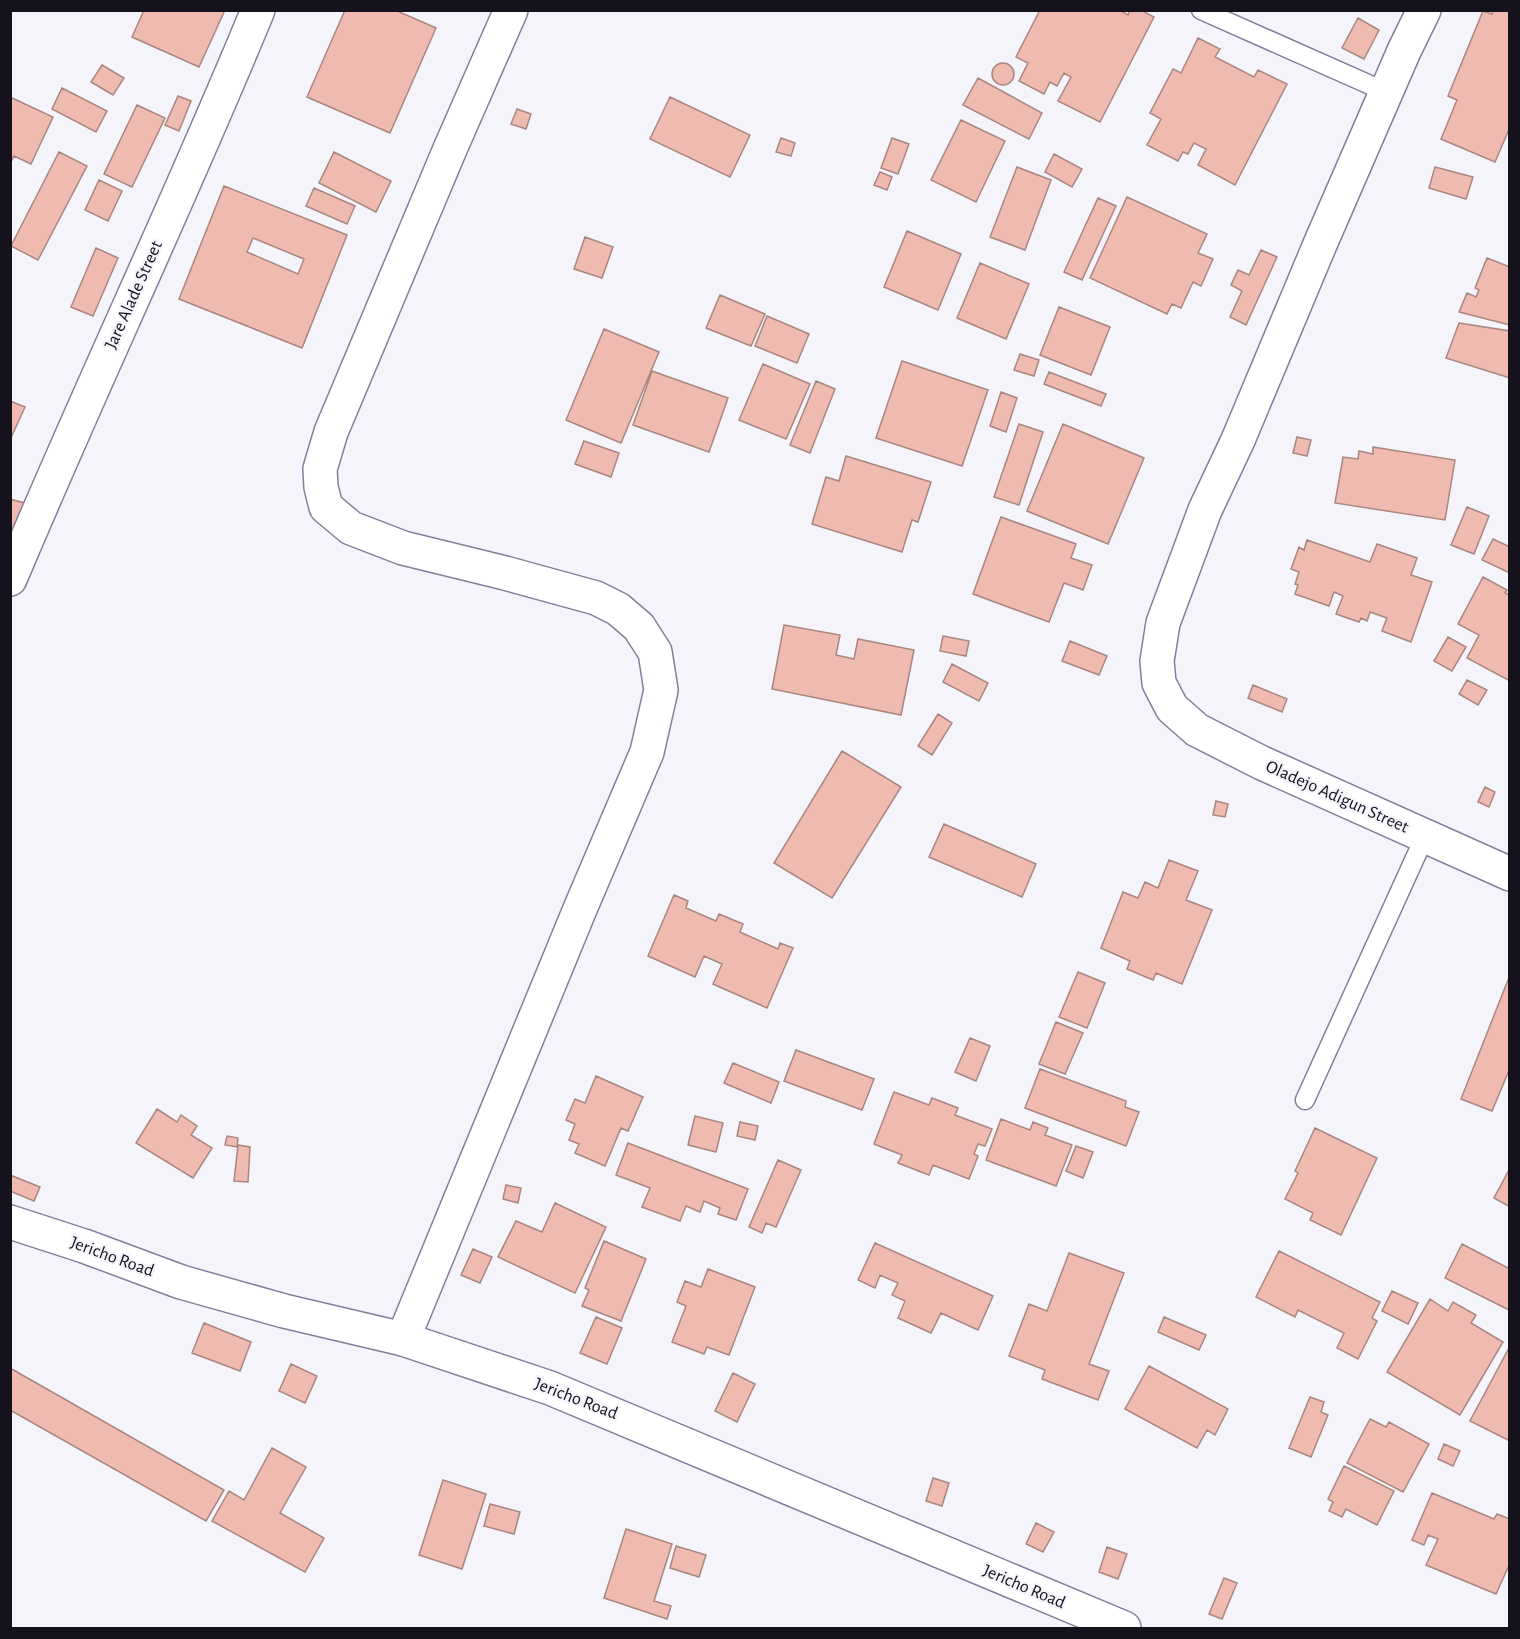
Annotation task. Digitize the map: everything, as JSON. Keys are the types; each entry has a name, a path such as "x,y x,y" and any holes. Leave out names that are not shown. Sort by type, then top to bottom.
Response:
{"street":[{"name":"Jare Alade Street","path":"10,579 99,372 224,95 258,10"},
{"path":"403,1339 648,752 661,690 656,652 639,627 618,609 596,598 403,548 351,528 326,507 321,488 320,469 332,432 450,149 511,10"},
{"path":"1386,92 1424,10"},
{"name":"Oladejo Adigun Street","path":"1386,92 1238,440 1204,510 1162,623 1157,661 1159,683 1172,708 1197,730 1251,757 1509,874"},
{"name":"Jericho Road","path":"10,1222 84,1246 181,1282 284,1311 403,1339 550,1388 1124,1629"}],"lane":[{"path":"1201,10 1386,92"},
{"path":"1305,1100 1425,836"}],"building":[{"path":"144,10 225,10 199,67 132,37"},
{"path":"345,10 395,10 436,28 390,133 307,97"},
{"path":"1040,10 1119,10 1128,15 1130,10 1141,10 1154,17 1100,122 1058,101 1071,77 1064,73 1057,86 1050,82 1044,94 1019,81 1028,63 1016,57"},
{"path":"1493,10 1510,10 1510,127 1495,162 1441,139 1457,100 1448,96 1483,11 1492,14"},
{"path":"1358,18 1379,30 1364,59 1342,48"},
{"path":"1198,38 1220,49 1215,57 1254,77 1258,70 1287,84 1235,185 1198,165 1206,149 1194,143 1188,154 1183,152 1178,161 1147,145 1161,119 1150,113 1173,69 1181,73"},
{"path":"1003,63 1011,66 1014,74 1011,82 1003,85 995,82 992,74 995,66"},
{"path":"102,65 124,78 113,95 91,82"},
{"path":"978,78 1042,113 1029,139 963,105"},
{"path":"62,88 107,111 96,132 52,109"},
{"path":"178,96 191,101 179,131 165,125"},
{"path":"10,97 53,117 31,164 14,156 10,164"},
{"path":"670,97 750,135 730,177 650,139"},
{"path":"137,105 165,118 132,187 104,174"},
{"path":"517,109 531,114 526,129 511,124"},
{"path":"961,120 1005,141 976,202 931,180"},
{"path":"781,138 795,143 791,156 776,152"},
{"path":"892,138 909,144 898,174 881,168"},
{"path":"59,152 87,166 38,260 11,246"},
{"path":"334,152 391,181 376,212 319,183"},
{"path":"1054,154 1082,169 1072,187 1045,172"},
{"path":"1017,167 1051,180 1025,250 990,237"},
{"path":"1435,167 1473,177 1466,199 1429,188"},
{"path":"880,172 892,177 887,190 874,185"},
{"path":"99,180 122,191 108,221 85,210"},
{"path":"224,186 347,235 302,348 179,299","holes":["253,238 304,259 298,274 247,252"]},
{"path":"314,188 355,206 347,224 306,206"},
{"path":"1127,197 1207,234 1198,253 1213,259 1201,286 1193,282 1181,308 1172,304 1167,314 1090,278"},
{"path":"1098,198 1116,206 1082,280 1064,272"},
{"path":"907,231 961,254 938,310 884,287"},
{"path":"585,237 613,247 602,278 574,269"},
{"path":"96,248 118,258 93,316 71,307"},
{"path":"1261,250 1277,257 1246,325 1230,317 1242,291 1231,285 1238,270 1249,275"},
{"path":"1487,258 1510,267 1510,325 1459,312 1467,293 1476,297 1479,290 1475,288"},
{"path":"980,263 1029,284 1006,339 957,318"},
{"path":"720,295 765,314 751,346 706,328"},
{"path":"1059,307 1110,327 1091,375 1040,355"},
{"path":"767,316 809,334 797,363 755,346"},
{"path":"1459,323 1510,331 1510,378 1446,358"},
{"path":"604,329 659,352 621,443 566,420"},
{"path":"1020,354 1039,360 1034,376 1014,370"},
{"path":"902,361 988,390 962,466 876,438"},
{"path":"763,364 810,384 786,439 739,420"},
{"path":"652,371 728,398 709,452 633,425"},
{"path":"1049,372 1106,394 1101,406 1044,384"},
{"path":"816,381 835,389 810,453 790,445"},
{"path":"1001,392 1017,398 1006,432 990,426"},
{"path":"10,401 25,407 10,440"},
{"path":"1019,424 1043,432 1019,505 994,497"},
{"path":"1063,424 1144,458 1108,544 1027,511"},
{"path":"1297,437 1311,440 1307,456 1293,453"},
{"path":"584,441 619,453 611,477 575,464"},
{"path":"1373,447 1455,460 1445,520 1335,503 1343,457 1358,459 1359,451 1373,454"},
{"path":"846,456 931,482 918,522 912,520 902,552 812,524 826,477 839,481"},
{"path":"10,499 25,503 10,545"},
{"path":"1467,507 1489,516 1474,554 1451,545"},
{"path":"1001,517 1076,544 1071,558 1092,565 1083,590 1064,583 1049,622 973,594"},
{"path":"1493,539 1510,547 1510,573 1482,560"},
{"path":"1307,540 1370,562 1377,544 1417,558 1411,575 1432,582 1411,642 1382,631 1387,618 1370,612 1367,621 1361,618 1359,622 1336,614 1343,596 1334,592 1329,606 1295,594 1299,572 1291,569 1299,547 1304,550"},
{"path":"1483,577 1507,590 1505,593 1510,595 1510,681 1467,658 1479,635 1458,624"},
{"path":"784,625 840,635 836,655 854,659 858,639 914,650 901,715 772,689"},
{"path":"943,636 969,641 966,656 940,651"},
{"path":"1448,637 1466,647 1452,671 1434,661"},
{"path":"1070,641 1107,656 1099,675 1062,661"},
{"path":"952,664 988,683 979,701 943,682"},
{"path":"1467,680 1487,690 1478,705 1459,694"},
{"path":"1253,685 1287,699 1282,712 1248,698"},
{"path":"938,714 952,723 932,755 918,746"},
{"path":"842,751 901,787 832,898 774,863"},
{"path":"1485,787 1495,792 1489,807 1478,802"},
{"path":"1216,801 1228,804 1225,817 1213,815"},
{"path":"944,824 1036,864 1022,897 929,857"},
{"path":"1169,860 1198,871 1186,900 1212,910 1182,984 1156,973 1153,980 1127,969 1130,961 1101,948 1123,892 1138,898 1145,882 1158,888"},
{"path":"674,895 688,901 686,908 716,921 719,914 743,924 740,932 778,949 780,943 793,948 767,1008 713,984 722,964 704,956 695,977 648,956"},
{"path":"1078,972 1105,983 1087,1028 1059,1017"},
{"path":"1510,975 1510,1068 1492,1111 1461,1099"},
{"path":"1056,1022 1083,1033 1065,1074 1039,1064"},
{"path":"970,1038 990,1046 976,1081 955,1072"},
{"path":"796,1050 874,1079 862,1110 784,1081"},
{"path":"733,1063 779,1082 771,1103 724,1083"},
{"path":"1040,1069 1126,1101 1125,1107 1139,1112 1126,1146 1025,1108"},
{"path":"596,1076 643,1097 628,1131 621,1128 605,1166 575,1153 579,1144 569,1140 575,1124 566,1120 575,1099 585,1103"},
{"path":"894,1092 929,1105 932,1098 958,1108 955,1115 992,1129 985,1146 978,1144 974,1154 978,1156 969,1179 933,1165 929,1175 898,1163 902,1155 874,1144"},
{"path":"157,1109 177,1122 181,1115 197,1126 191,1135 212,1148 193,1178 136,1143"},
{"path":"695,1116 723,1123 716,1152 688,1145"},
{"path":"1001,1119 1030,1130 1033,1122 1048,1128 1045,1135 1072,1145 1056,1186 986,1160"},
{"path":"740,1122 758,1126 755,1140 737,1136"},
{"path":"1315,1128 1377,1158 1341,1235 1310,1220 1313,1213 1285,1199 1298,1173 1295,1171"},
{"path":"227,1136 238,1138 237,1147 225,1145"},
{"path":"628,1143 748,1189 736,1220 718,1214 720,1208 704,1201 700,1212 686,1206 680,1221 642,1207 650,1188 616,1175"},
{"path":"238,1145 250,1147 248,1182 234,1181"},
{"path":"1076,1146 1093,1152 1083,1178 1066,1171"},
{"path":"778,1160 801,1170 776,1227 766,1223 762,1233 749,1227"},
{"path":"1510,1168 1510,1207 1494,1198"},
{"path":"10,1175 40,1187 34,1201 10,1191"},
{"path":"506,1185 521,1188 518,1203 503,1199"},
{"path":"555,1203 606,1227 575,1293 498,1257 516,1221 542,1232"},
{"path":"604,1241 646,1259 621,1321 582,1306 589,1290 585,1288"},
{"path":"875,1243 993,1296 978,1330 941,1313 931,1333 898,1318 905,1301 892,1295 898,1283 880,1275 875,1288 858,1280"},
{"path":"1462,1244 1510,1269 1509,1310 1445,1278"},
{"path":"473,1249 492,1257 480,1283 461,1275"},
{"path":"1279,1251 1380,1302 1372,1318 1377,1321 1358,1359 1337,1348 1344,1333 1298,1310 1295,1317 1256,1297"},
{"path":"1069,1253 1124,1273 1089,1364 1109,1371 1098,1400 1042,1379 1045,1370 1009,1356 1029,1304 1047,1311"},
{"path":"708,1269 755,1287 729,1355 707,1347 704,1354 672,1342 686,1306 677,1302 685,1281 701,1287"},
{"path":"1392,1291 1418,1303 1408,1324 1382,1311"},
{"path":"1430,1299 1448,1311 1453,1302 1476,1315 1471,1323 1503,1342 1460,1415 1387,1372"},
{"path":"596,1317 622,1328 607,1364 580,1353"},
{"path":"1164,1317 1206,1335 1199,1350 1158,1332"},
{"path":"204,1323 251,1342 240,1371 192,1353"},
{"path":"1510,1346 1510,1441 1470,1421"},
{"path":"291,1364 317,1376 305,1403 279,1391"},
{"path":"1149,1366 1228,1409 1215,1435 1207,1430 1197,1448 1125,1409"},
{"path":"10,1368 224,1490 206,1521 10,1410"},
{"path":"733,1373 755,1384 737,1422 715,1411"},
{"path":"1310,1397 1324,1402 1321,1412 1328,1415 1311,1457 1289,1448"},
{"path":"1370,1419 1386,1427 1389,1422 1429,1444 1403,1492 1347,1463"},
{"path":"1444,1444 1460,1451 1453,1466 1438,1459"},
{"path":"272,1448 306,1467 280,1513 324,1538 305,1572 212,1521 229,1491 244,1500"},
{"path":"1344,1466 1394,1491 1377,1525 1346,1509 1342,1517 1329,1511 1333,1502 1328,1499"},
{"path":"933,1478 949,1483 942,1506 926,1501"},
{"path":"443,1480 486,1494 462,1569 419,1555"},
{"path":"1432,1493 1494,1519 1497,1514 1510,1519 1510,1563 1496,1594 1426,1565 1438,1539 1428,1535 1424,1545 1412,1540"},
{"path":"490,1504 520,1512 514,1534 484,1526"},
{"path":"1036,1523 1054,1532 1043,1552 1026,1544"},
{"path":"626,1529 672,1544 654,1601 671,1606 667,1619 604,1598"},
{"path":"676,1546 706,1555 699,1577 670,1568"},
{"path":"1107,1547 1127,1554 1118,1579 1099,1572"},
{"path":"1224,1578 1237,1583 1222,1619 1209,1614"}]}
